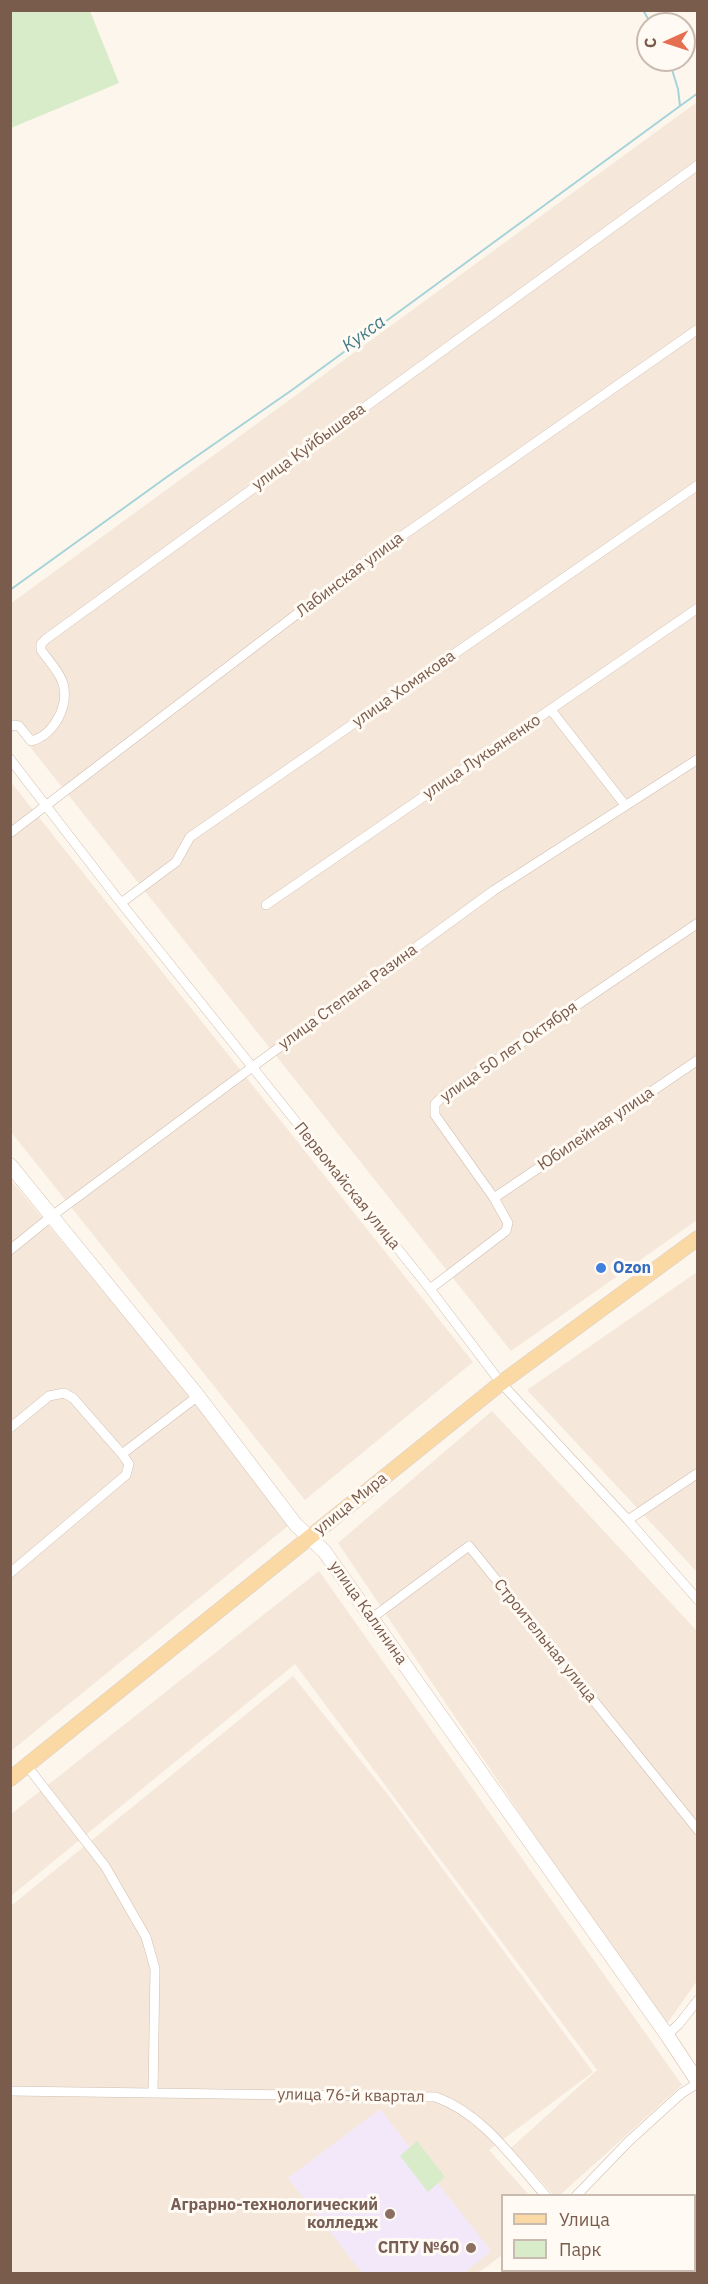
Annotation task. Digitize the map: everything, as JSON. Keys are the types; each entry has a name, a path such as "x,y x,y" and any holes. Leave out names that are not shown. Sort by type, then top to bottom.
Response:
{"main road":[{"name":"улица Мира","path":"10,1779 501,1383 698,1238"}],"street":[{"name":"улица Куйбышева","path":"10,727 19,726 31,741 37,740 57,723 64,697 64,687 62,680 41,650 41,644 46,639 698,165"},
{"name":"Лабинская улица","path":"10,833 369,559 698,329"},
{"name":"улица Хомякова","path":"121,903 176,862 190,837 698,484"},
{"name":"улица Лукьяненко","path":"266,905 698,608"},
{"path":"551,710 626,805"},
{"name":"Первомайская улица","path":"10,759 251,1068 430,1289 501,1383 628,1520 698,1600"},
{"name":"улица Степана Разина","path":"10,1250 52,1216 251,1068 493,891 698,759"},
{"name":"улица 50 лет Октября","path":"430,1289 506,1231 508,1223 494,1198 435,1115 435,1104 443,1096 698,923"},
{"name":"Юбилейная улица","path":"494,1198 698,1060"},
{"name":"улица Калинина","path":"10,1165 198,1396 296,1525 324,1551 698,2082"},
{"path":"10,1428 49,1396 64,1393 73,1398 129,1464 126,1475 10,1573"},
{"path":"122,1454 198,1396"},
{"path":"628,1520 698,1473"},
{"name":"Строительная улица","path":"372,1618 469,1546 698,1830"},
{"path":"27,1766 105,1866 146,1938 155,1969 153,2093"},
{"path":"667,2035 698,2000"},
{"path":"578,2194 629,2142 682,2093 698,2082"},
{"name":"улица 76-й квартал","path":"10,2091 436,2097 456,2105 485,2127 544,2194"}],"shaded area":[{"path":"697,102 697,1220 511,1351 11,723 10,604"},
{"path":"10,781 473,1362 305,1500 11,1132"},
{"path":"10,1179 294,1521 11,1751 10,1751"},
{"path":"697,1272 697,1572 527,1390"},
{"path":"492,1411 697,1631 697,1981 664,2028 338,1543"},
{"path":"319,1571 682,2085 561,2194 552,2194 511,2148 597,2070 295,1664 11,1896 11,1814"},
{"path":"293,1676 389,1796 593,2072 489,2150 528,2194 501,2194 501,2256 478,2273 11,2274 11,1906"},
{"name":"Аграрно-технологический колледж","path":"380,2109 491,2251 464,2273 362,2273 288,2178"}],"green space":[{"path":"11,10 90,11 119,83 11,128"},
{"path":"417,2141 445,2177 428,2192 400,2156"}],"waterway":[{"name":"Кукса","path":"10,590 292,390 680,106 673,72"},
{"path":"680,106 698,93"}],"place":[{"name":"Ozon","path":"601,1268"},
{"name":"Аграрно-технологический колледж","path":"390,2214"},
{"name":"СПТУ №60","path":"471,2248"}]}
